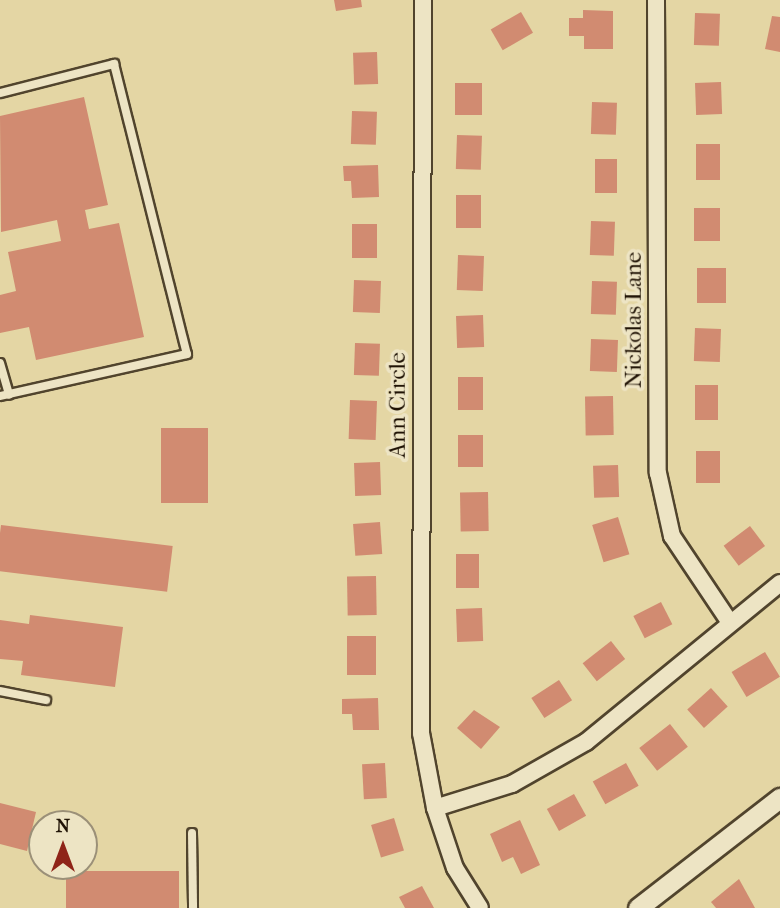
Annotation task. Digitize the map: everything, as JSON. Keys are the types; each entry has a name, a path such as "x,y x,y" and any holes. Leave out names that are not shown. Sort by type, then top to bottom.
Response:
{"street":[{"name":"Ann Circle","path":"423,0 421,733 435,808 455,868 480,908"},
{"name":"Nickolas Lane","path":"656,0 658,473 671,536 729,621"},
{"path":"435,808 512,784 586,742 729,621 780,583"},
{"path":"638,908 780,798"}],"lane":[{"path":"0,93 114,64 187,354 4,396 0,363"},
{"path":"0,691 46,700"},
{"path":"192,833 193,908"}],"building":[{"path":"334,0 361,0 362,7 336,11"},
{"path":"583,10 613,11 613,49 584,49 584,36 569,36 569,18 583,18"},
{"path":"521,12 533,33 503,50 491,30"},
{"path":"695,13 720,14 719,46 694,45"},
{"path":"772,16 780,17 780,52 765,49"},
{"path":"377,52 378,84 354,85 353,53"},
{"path":"721,82 722,114 696,115 695,83"},
{"path":"455,83 482,83 482,115 455,115"},
{"path":"84,97 108,205 85,210 89,229 119,223 144,337 36,360 29,327 0,333 0,295 16,291 8,252 61,241 57,220 1,232 0,116"},
{"path":"592,102 617,103 616,135 591,134"},
{"path":"352,111 377,112 376,145 351,144"},
{"path":"457,135 482,136 481,170 456,169"},
{"path":"696,144 720,144 720,180 696,180"},
{"path":"595,159 617,159 617,193 595,193"},
{"path":"378,165 379,197 352,198 351,181 344,181 343,166"},
{"path":"456,195 481,195 481,228 456,228"},
{"path":"694,208 720,208 720,241 694,241"},
{"path":"591,221 615,222 614,256 590,255"},
{"path":"352,224 377,224 377,258 352,258"},
{"path":"458,255 484,256 483,291 457,290"},
{"path":"697,268 726,268 726,303 697,303"},
{"path":"354,280 381,281 380,313 353,312"},
{"path":"592,281 617,282 616,315 591,314"},
{"path":"483,315 484,347 457,348 456,316"},
{"path":"695,328 721,329 720,362 694,361"},
{"path":"591,339 618,340 617,372 590,371"},
{"path":"355,343 380,344 379,376 354,375"},
{"path":"458,377 483,377 483,410 458,410"},
{"path":"695,385 718,385 718,420 695,420"},
{"path":"585,396 613,396 614,435 586,435"},
{"path":"350,400 377,401 376,440 349,439"},
{"path":"161,428 208,428 208,503 161,503"},
{"path":"458,435 483,435 483,467 458,467"},
{"path":"696,451 720,451 720,483 696,483"},
{"path":"380,462 381,495 355,496 354,463"},
{"path":"618,465 619,497 594,498 593,466"},
{"path":"460,492 488,492 489,531 461,531"},
{"path":"618,517 629,554 604,562 592,525"},
{"path":"380,522 382,554 355,556 353,524"},
{"path":"1,525 173,546 167,592 0,571"},
{"path":"750,526 765,546 739,566 724,546"},
{"path":"456,554 479,554 479,588 456,588"},
{"path":"376,576 377,615 348,616 347,577"},
{"path":"661,602 672,624 645,638 633,616"},
{"path":"482,608 483,641 457,642 456,609"},
{"path":"30,615 123,627 115,687 21,675 23,661 0,659 0,620 29,624"},
{"path":"347,636 376,636 376,675 347,675"},
{"path":"611,641 625,659 597,681 583,663"},
{"path":"765,652 780,677 747,697 732,672"},
{"path":"559,680 572,700 544,718 531,698"},
{"path":"711,688 728,707 704,728 687,709"},
{"path":"378,698 379,730 353,730 352,714 342,714 342,699"},
{"path":"474,710 500,727 481,749 457,728"},
{"path":"670,724 688,747 657,771 639,748"},
{"path":"385,763 387,798 364,799 362,764"},
{"path":"626,763 639,786 605,804 593,781"},
{"path":"574,794 586,816 559,831 547,809"},
{"path":"0,803 28,810 27,851 0,844"},
{"path":"394,818 404,851 381,858 371,825"},
{"path":"520,820 540,865 521,874 513,857 502,862 490,834"},
{"path":"98,871 179,871 179,908 66,908 66,880 98,880"},
{"path":"739,879 755,908 716,908 711,902"},
{"path":"422,886 434,908 405,908 399,897"}]}
